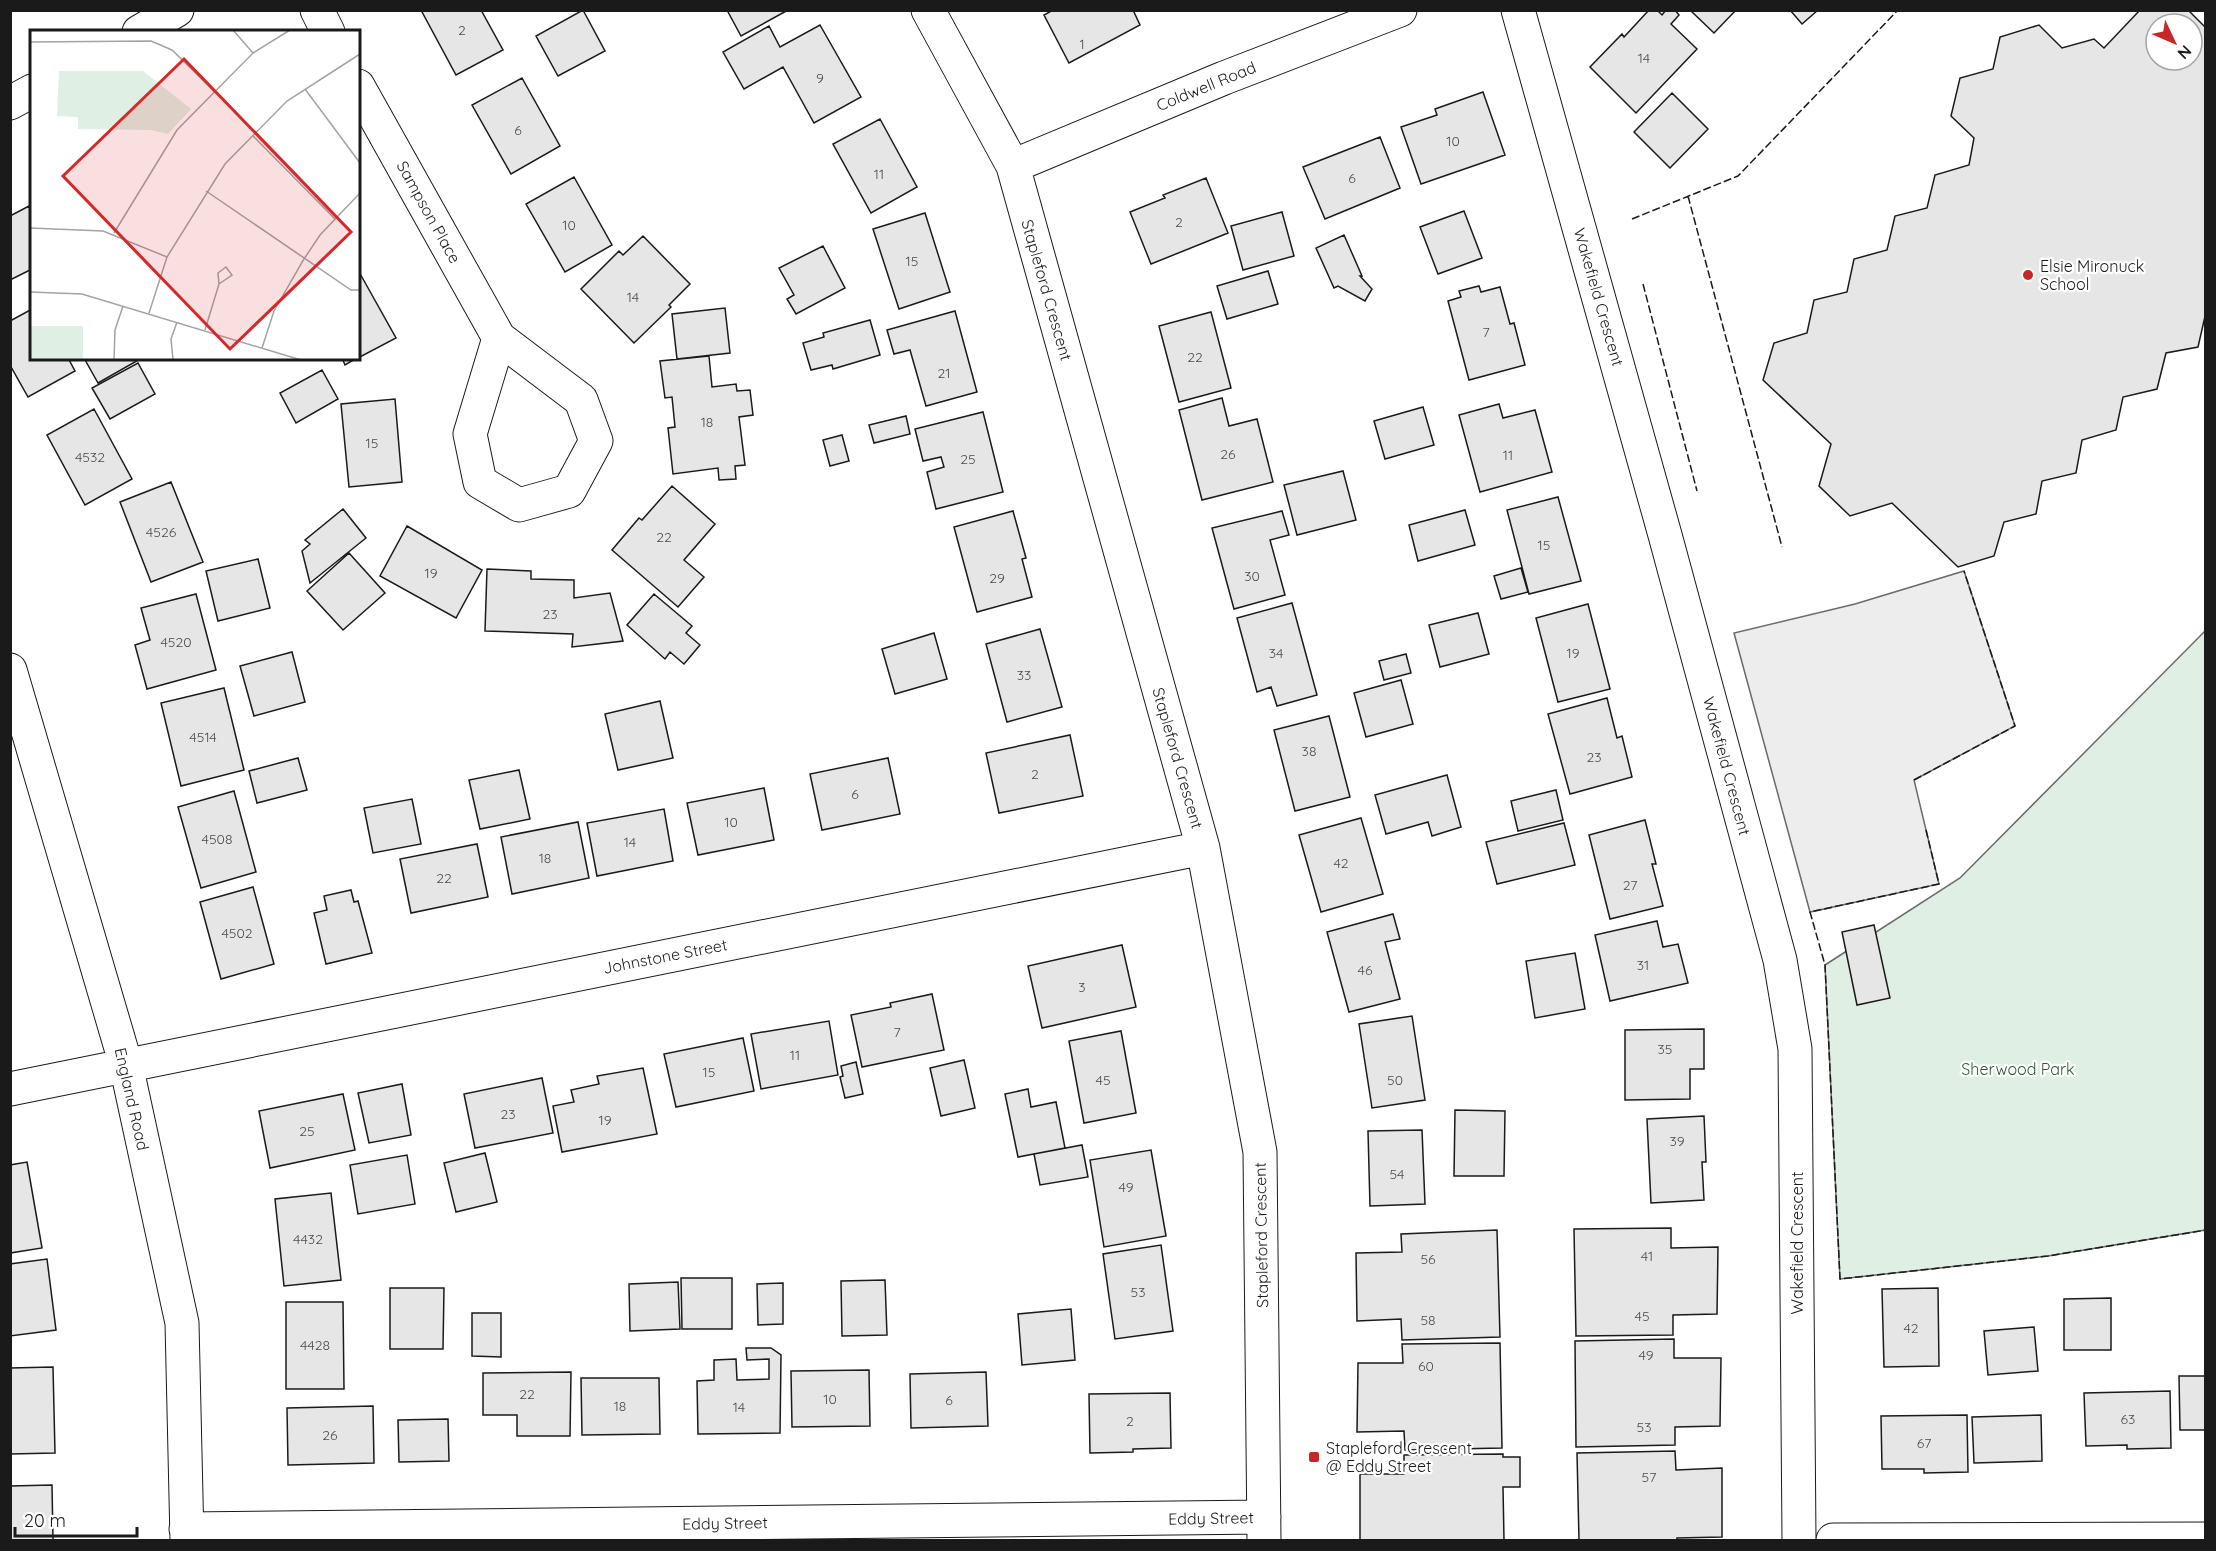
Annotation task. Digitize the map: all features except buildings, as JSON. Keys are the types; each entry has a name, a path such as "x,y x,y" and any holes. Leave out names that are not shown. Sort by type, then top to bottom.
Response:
{"street":[{"path":"143,30 177,10"},
{"path":"316,10 327,30"},
{"name":"Stapleford Crescent","path":"928,10 1012,166 1203,848 1260,1152 1264,1529"},
{"name":"Coldwell Road","path":"1012,166 1224,78 1400,10"},
{"name":"Wakefield Crescent","path":"1518,10 1665,535 1780,960 1795,1049 1799,1540"},
{"name":"Sampson Place","path":"360,90 499,338 581,400 596,441 569,491 519,505 480,483 470,434 499,338"},
{"path":"10,103 30,92"},
{"name":"England Road","path":"10,670 126,1065 182,1323 187,1535"},
{"name":"Johnstone Street","path":"10,1089 1203,848"},
{"name":"Eddy Street","path":"187,1535 1264,1529"},
{"path":"1833,1540 2205,1539"}],"green space":[{"name":"Sherwood Park","path":"2205,631 2205,1230 2048,1256 1840,1279 1825,965 1960,878"}],"shaded area":[{"path":"1964,571 2015,726 1914,780 1939,884 1810,912 1734,633 1855,604"}],"fence":[{"path":"1632,219 1738,176 1898,10"},
{"path":"1688,196 1782,547"},
{"path":"1643,284 1697,491"},
{"path":"1914,780 2015,726 1964,571"},
{"path":"1926,830 1939,884 1810,912 1825,965 1840,1279 2048,1256 2206,1230"}],"place":[{"name":"Elsie Mironuck School","path":"2028,275"},
{"name":"Stapleford Crescent @ Eddy Street","path":"1314,1457"}]}
